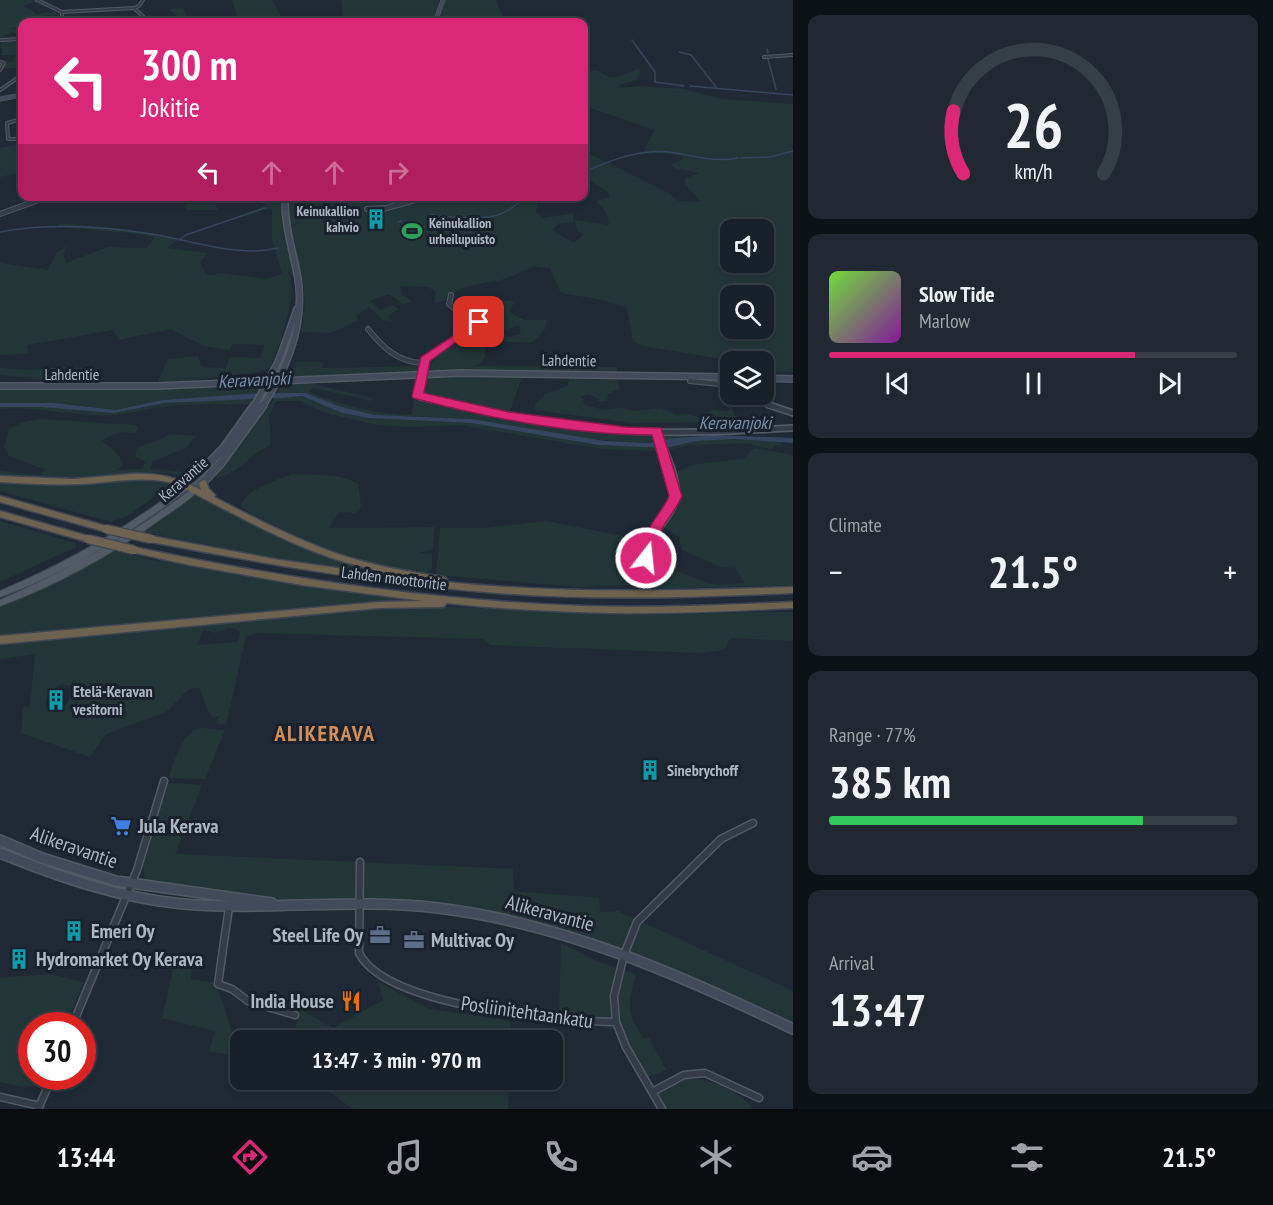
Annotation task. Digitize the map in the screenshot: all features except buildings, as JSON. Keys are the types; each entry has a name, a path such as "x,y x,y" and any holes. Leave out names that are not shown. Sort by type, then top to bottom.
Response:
{"highway":[{"path":"0,479 80,481 152,476 172,480 328,554 383,570 471,584 482,589"},
{"path":"203,483 205,490 219,501"},
{"name":"Lahden moottoritie","path":"0,499 106,529 151,539 272,563 354,575 482,589 582,594 793,590"},
{"name":"Lahden moottoritie","path":"0,514 134,550 262,576 408,596 514,605 650,610 793,605"},
{"path":"0,640 379,605 514,605"}],"main road":[{"path":"436,18 443,0"},
{"path":"0,99 18,96"},
{"name":"Keravantie","path":"0,603 93,560 139,532 195,490 224,460 268,400 298,326 299,301 295,267 286,228 285,201"},
{"name":"Lahdentie","path":"0,386 74,388 180,386 421,374 581,373 720,377"},
{"path":"774,378 793,379"},
{"name":"Keravantie","path":"0,594 52,572 148,517 186,486 221,451 266,389 275,382"},
{"name":"Alikeravantie","path":"0,840 42,858 130,885 229,902"},
{"name":"Alikeravantie","path":"0,853 53,875 126,895 182,903 361,904 436,908 522,922 624,955 704,986 793,1029"}],"street":[{"path":"37,0 62,12 134,8 139,6 143,0"},
{"path":"134,8 145,18"},
{"path":"60,18 62,12"},
{"path":"0,40 18,39"},
{"path":"764,57 782,59 793,55"},
{"path":"1,69 2,62"},
{"path":"0,90 18,78"},
{"path":"0,124 18,120"},
{"path":"7,123 10,140 18,139"},
{"path":"0,214 36,201"},
{"path":"383,208 418,201"},
{"path":"451,295 449,304 452,308 477,321 480,325 462,333 424,359 417,390 420,398 527,418 626,431 658,433 793,428"},
{"path":"368,329 385,348 409,362 422,363"},
{"path":"690,381 720,384"},
{"path":"768,405 793,413"},
{"path":"646,558 647,547 657,526 672,507 676,496 658,433"},
{"path":"78,1012 144,848 164,781"},
{"path":"662,1109 626,1047 616,1022 614,996 624,955 637,922 721,839 753,823"},
{"path":"360,862 361,904"},
{"path":"229,902 218,984 232,989 248,1001 295,1015"},
{"name":"Posliinitehtaankatu","path":"361,904 360,960 364,965 421,995 573,1021 616,1022"},
{"path":"652,1092 684,1075 705,1072 759,1098"},
{"path":"0,1097 39,1107 46,1090"}],"green space":[{"path":"0,0 34,0 37,1 23,6 37,14 56,11 60,13 59,18 56,18 57,15 18,18 18,26 10,29 18,30 18,35 13,32 0,38"},
{"path":"232,0 272,0 282,18 238,18"},
{"path":"339,0 439,0 438,10 433,18 343,18 342,1"},
{"path":"445,0 496,0 503,18 438,18"},
{"path":"183,8 188,18 179,18 169,9"},
{"path":"3,40 18,40 18,68 3,68 6,62 12,62 15,55 1,55 3,50 0,46"},
{"path":"639,69 640,74 636,80 619,85 620,88 640,86 683,89 721,99 793,104 793,372 774,371 774,351 720,351 720,359 642,346 633,341 627,308 603,300 561,293 550,268 536,265 501,280 464,288 448,300 434,303 436,293 429,287 400,286 402,294 412,302 403,304 389,294 370,301 381,310 393,305 399,309 387,316 393,321 383,320 369,307 356,316 359,320 331,333 301,332 304,317 304,291 290,229 299,221 290,227 288,201 538,201 536,212 544,218 573,213 573,220 609,225 607,213 596,201 610,197 608,192 588,180 588,153 668,193 679,201 701,202 685,184 686,178 699,173 674,168 671,164 683,159 682,157 666,153 645,154 645,148 655,130 588,107 588,72 595,70 613,77","holes":["575,222 578,231 584,234 574,243 552,230 558,224"]},
{"path":"18,145 18,173 0,177 0,148"},
{"path":"218,201 215,203 218,210 187,210 184,207 190,202"},
{"path":"263,201 282,201 284,232 296,281 288,272 292,284 290,304 280,343 268,369 253,373 157,384 168,359 198,356 201,366 226,369 229,357 260,358 265,345 232,344 230,350 203,346 171,329 118,340 113,330 27,345 28,354 0,355 0,263 48,270 57,252 67,246 63,255 66,263 108,247 147,248 154,238 148,235 58,226 59,223 153,233 177,240 167,248 208,253 200,262 205,274 211,276 220,273 266,279 282,274 272,239 272,209 236,217 265,206"},
{"path":"509,300 514,303 509,311 524,320 547,320 545,329 533,342 507,342 463,334 492,330 508,337 521,334 519,325 502,331 482,328 481,322 476,319 495,311 500,302"},
{"path":"458,343 485,345 485,357 480,364 471,366 617,367 619,389 608,394 607,401 601,402 590,394 581,396 585,405 604,410 621,408 633,411 661,408 676,415 688,414 702,417 711,410 729,411 730,405 736,418 732,422 633,423 535,410 534,406 545,394 568,386 569,378 522,377 509,414 500,416 613,432 649,427 686,429 688,437 650,443 588,439 472,419 375,415 338,406 306,393 277,393 280,388 290,385 290,368 295,368 296,362 320,362 323,364 322,368 429,366 441,353","holes":["417,378 412,415 385,413 346,405 308,391 314,388 371,401 373,398 310,383"]},
{"path":"0,368 30,370 78,368 76,374 51,380 0,375"},
{"path":"261,383 258,393 162,400 116,410 55,403 0,403 0,388 122,390"},
{"path":"292,396 305,397 342,413 368,418 471,423 598,445 665,448 697,441 733,439 781,442 781,445 774,446 773,449 754,446 751,443 689,445 668,450 668,455 677,472 696,464 743,459 754,448 793,455 793,585 655,589 648,560 708,583 718,585 745,583 735,568 721,567 682,550 679,537 663,527 658,542 664,551 664,563 648,557 654,537 673,507 677,493 673,474 667,479 657,451 602,449 460,425 410,427 377,425 326,413 300,401 276,401 269,416 271,443 269,446 238,468 217,478 216,476 274,399"},
{"path":"254,399 249,404 172,406 116,415 0,409 0,407 52,407 114,413 164,403"},
{"path":"41,419 138,427 136,433 118,433 102,441 117,453 123,463 118,470 143,469 145,461 135,457 137,448 141,446 170,434 195,436 186,448 153,461 150,469 184,472 180,476 149,473 76,478 0,477 0,471 40,475 46,470 9,456 4,447 9,429 23,422"},
{"path":"292,474 335,476 358,484 361,506 355,513 339,512 329,528 434,527 433,549 419,553 432,554 432,569 426,574 331,550 294,535 240,505 256,490"},
{"path":"139,480 171,484 129,515 111,522 0,491 0,482 66,485"},
{"path":"196,494 298,544 411,578 344,570 212,547 212,545 143,532"},
{"path":"0,521 75,543 76,547 0,582"},
{"path":"546,521 644,540 645,563 650,584 580,587 436,575 440,528 486,528"},
{"path":"114,551 161,562 157,559 261,579 412,601 0,637 0,606 65,578"},
{"path":"384,606 611,614 793,612 793,641 730,638 724,650 701,653 491,645 483,639 258,633 246,636 226,725 215,724 220,715 214,718 210,715 199,688 189,689 166,712 106,734 90,757 21,733 23,707 30,706 35,654 0,659 0,644","holes":["235,628 240,633 237,642 197,645 204,630 216,633","61,684 84,689 85,692 71,693 66,705 54,712 45,707 48,694"]},
{"path":"200,728 225,730 205,779 171,778 169,776 184,741 188,735"},
{"path":"170,783 202,785 175,854 513,869 514,891 599,898 600,912 618,911 793,991 793,1026 561,933 436,908 280,904 145,882 143,865 164,789"},
{"path":"561,943 596,961 636,974 630,1001 633,1020 643,1038 649,1038 666,1070 644,1078 619,1031 598,1026 598,1019 559,1014"},
{"path":"177,952 192,957 191,980 214,982 222,1000 231,1030 230,1055 209,1051 215,1031 162,1018"},
{"path":"51,974 83,982 71,1012 18,1012 18,1086 0,1082 0,978"},
{"path":"378,982 430,1009 510,1021 510,1030 295,1030 300,1009 333,1028 383,1000"},
{"path":"689,1078 723,1086 752,1107 751,1109 662,1109 652,1092 660,1093"},
{"path":"327,1090 509,1090 508,1109 353,1109"}],"water":[{"path":"258,393 254,399 164,403 114,413 41,407 0,407 0,403 55,403 116,410 162,400"},
{"path":"277,393 306,393 338,406 375,415 472,419 605,441 650,443 665,439 714,435 793,438 793,443 734,439 697,441 665,448 598,445 471,423 368,418 342,413 302,396 274,399"}],"waterway":[{"path":"632,40 655,72 655,82 684,86"},
{"path":"767,49 768,53"},
{"path":"679,52 691,55 716,87"},
{"path":"768,59 776,89"},
{"path":"690,86 793,95"},
{"path":"741,158 770,157 793,151"},
{"path":"588,170 615,160 647,152 669,152 712,159 738,158"},
{"path":"448,217 494,216 502,214 518,203"},
{"path":"179,240 186,235 265,208"},
{"path":"430,215 435,215"},
{"path":"398,222 402,221"},
{"path":"0,232 38,227 94,227 179,240"},
{"path":"179,240 231,250 263,251 278,248"},
{"name":"Keravanjoki","path":"245,397 286,395"}],"place":[{"name":"Keinukallion kahvio","path":"376,219"},
{"name":"Keinukallion urheilupuisto","path":"412,231"},
{"name":"Etelä-Keravan vesitorni","path":"56,700"},
{"name":"Sinebrychoff","path":"650,770"},
{"name":"Jula Kerava","path":"121,826"},
{"name":"Emeri Oy","path":"74,931"},
{"name":"Steel Life Oy","path":"380,935"},
{"name":"Multivac Oy","path":"414,940"},
{"name":"Hydromarket Oy Kerava","path":"19,959"},
{"name":"India House","path":"351,1001"}],"district":[{"name":"ALIKERAVA","path":"325,733"}],"route":[{"path":"479,322 478,327 462,333 439,351 424,359 417,396 509,416 626,431 657,431 676,496 672,507 657,526 647,547 646,558"}]}
